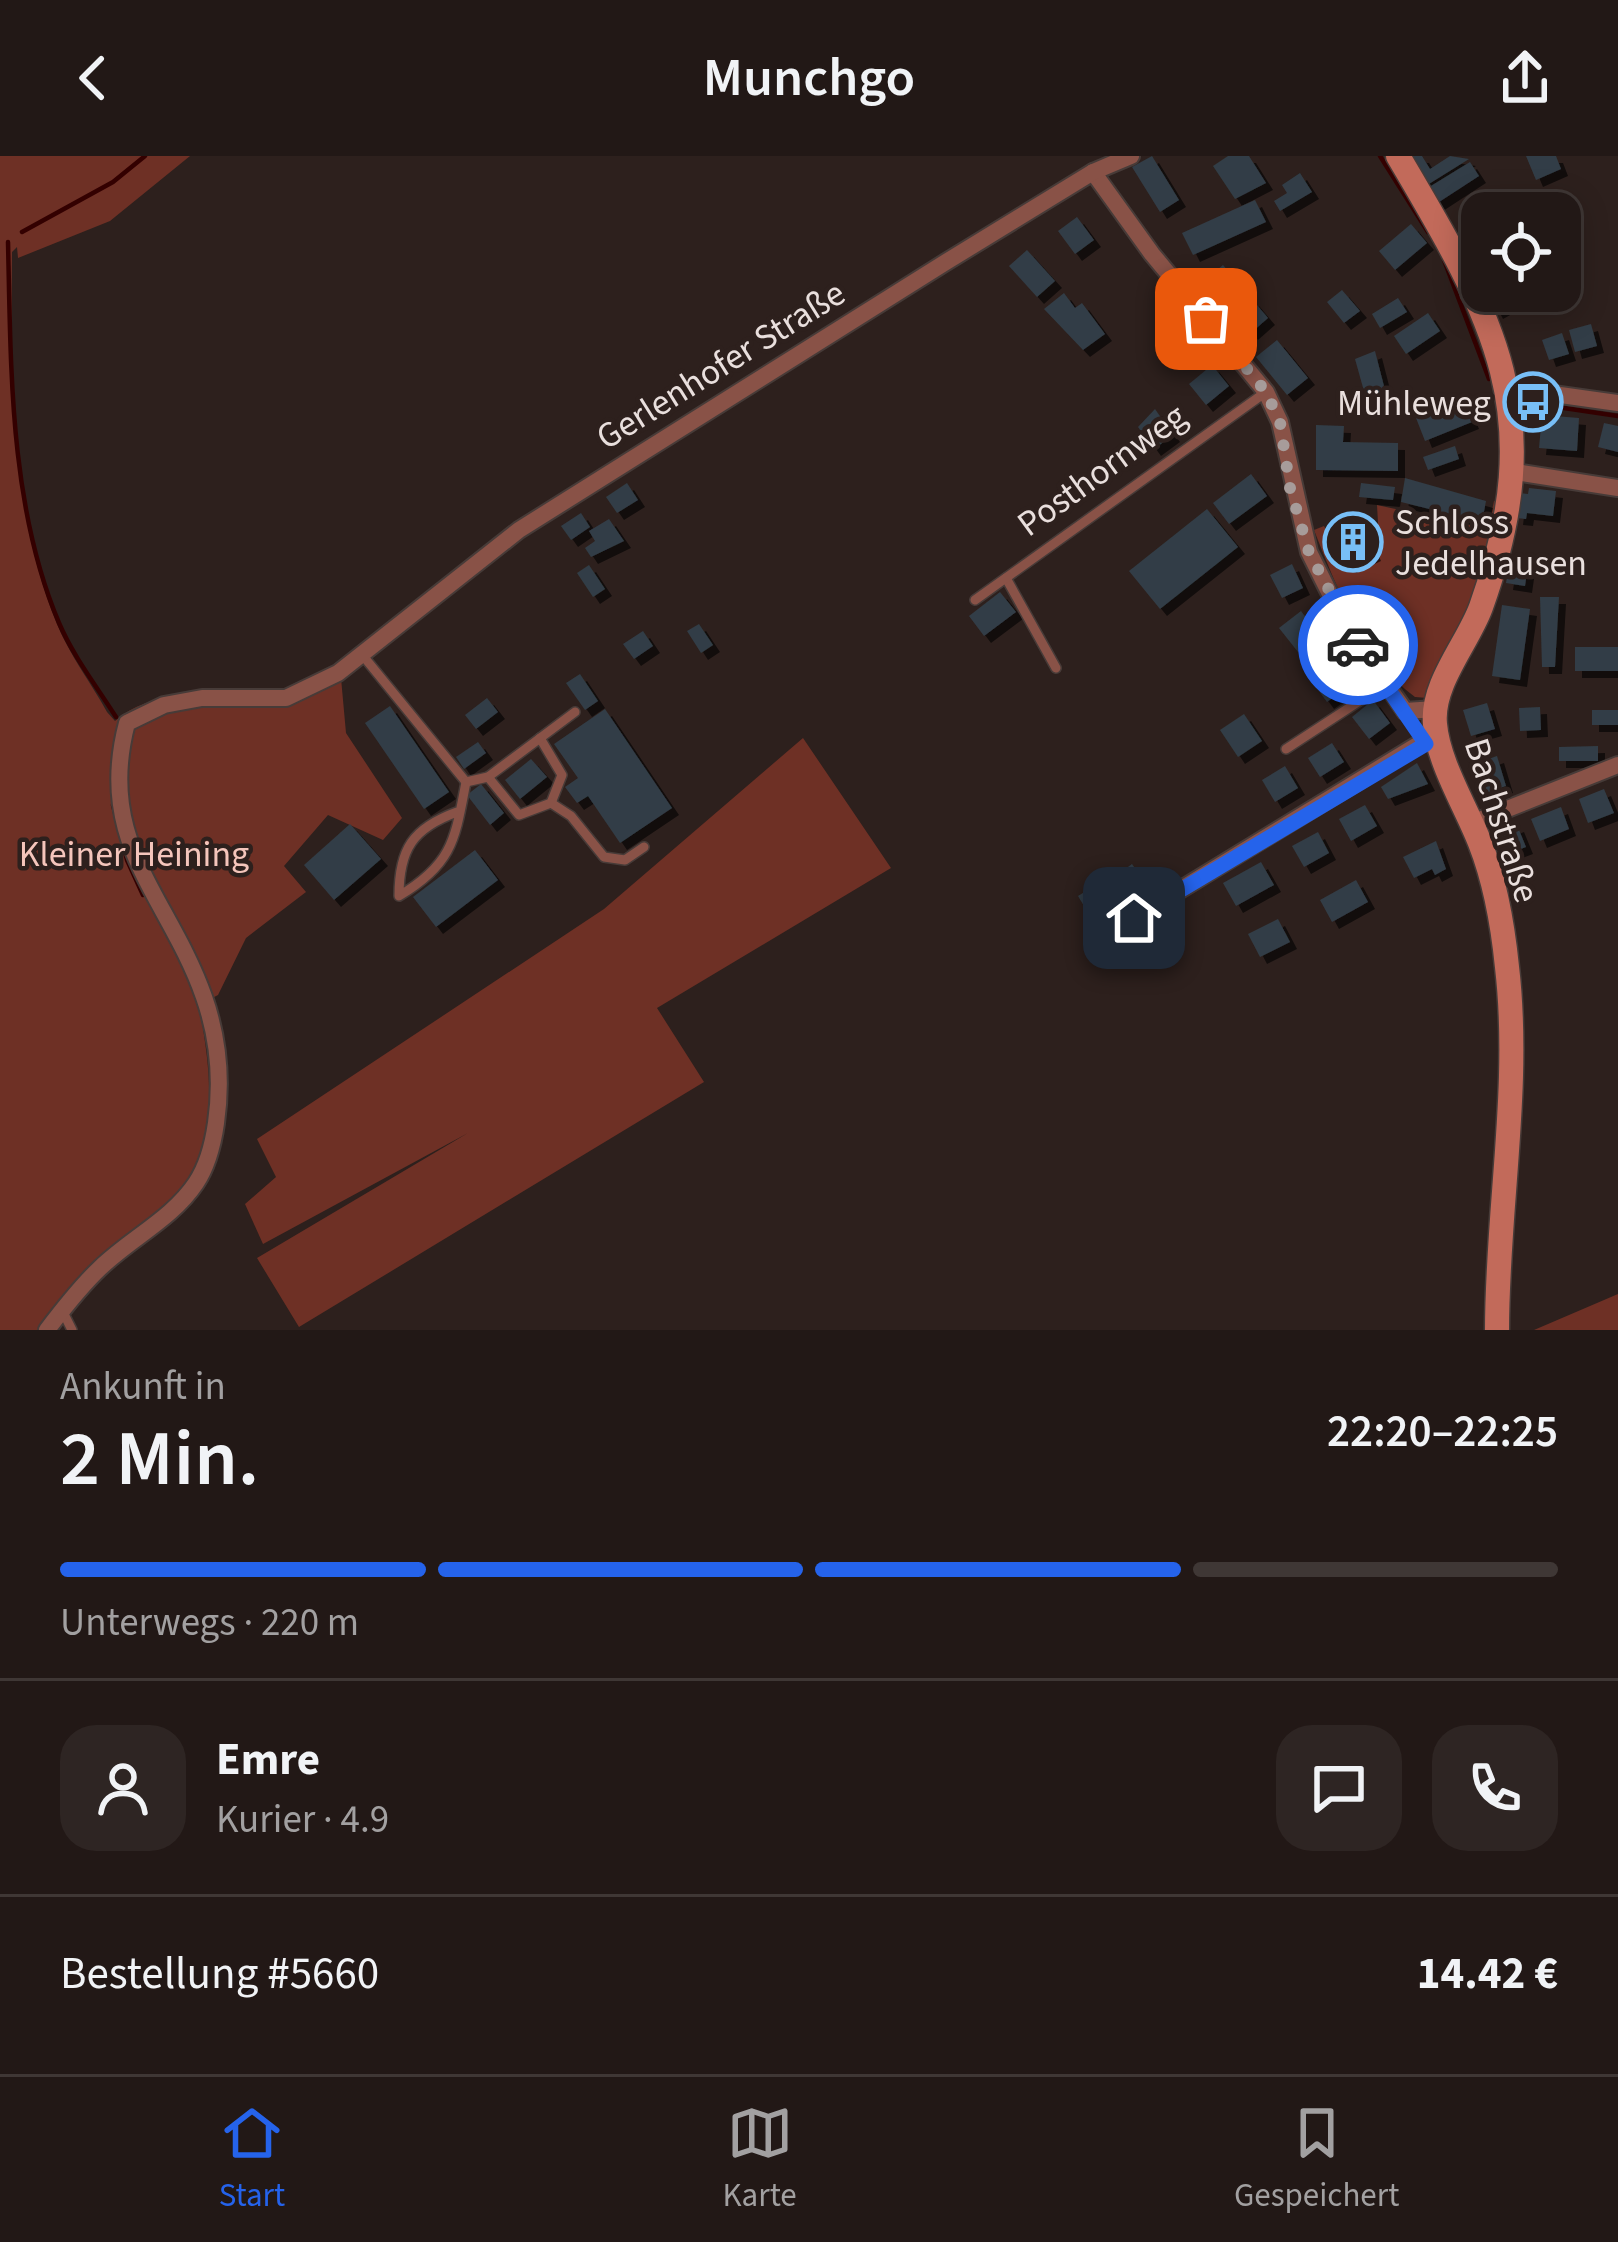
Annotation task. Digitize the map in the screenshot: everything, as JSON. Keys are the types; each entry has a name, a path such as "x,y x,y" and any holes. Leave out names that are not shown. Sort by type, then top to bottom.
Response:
{"street":[{"name":"Gerlenhofer Straße","path":"46,1330 101,1267 166,1216 198,1181 212,1148 221,1082 204,996 138,872 123,818 121,745 127,722 164,705 202,698 286,698 364,658 519,530 1089,164 1131,156"},
{"name":"Bachstraße","path":"1398,156 1466,285 1510,388 1515,472 1481,607 1433,729 1490,876 1509,990 1511,1068 1497,1330"},
{"path":"1089,164 1152,254 1266,392 1280,422 1290,488 1309,552 1384,685 1405,711 1433,729 1134,918"},
{"path":"1510,388 1618,403"},
{"path":"1515,472 1618,488"},
{"path":"1472,823 1618,765"}],"lane":[{"name":"Posthornweg","path":"975,600 1266,392"},
{"path":"1006,578 1056,668"},
{"path":"364,658 466,782"},
{"path":"1286,749 1384,685"},
{"path":"1405,711 1433,729"},
{"path":"466,782 488,777 575,712"},
{"path":"488,777 519,815 550,803 562,775 541,738"},
{"path":"457,812 416,832 403,856 398,896 442,864 454,845 466,782"},
{"path":"550,803 571,816 604,857 625,860 644,847"},
{"path":"62,1310 72,1330"}],"green space":[{"name":"Kleiner Heining","path":"0,156 190,156 110,221 18,258 17,247 12,252 13,393 21,488 41,580 80,668 115,721 132,709 173,697 284,690 341,678 346,733 402,818 383,840 328,815 284,866 306,892 246,938 218,995 199,1005 209,1092 206,1134 193,1177 37,1330 0,1330"},
{"path":"1494,501 1502,502 1474,603 1428,698 1415,697 1367,643 1314,530 1324,526 1350,571 1380,558 1377,505 1488,529"},
{"path":"803,738 891,868 657,1008 704,1082 299,1327 257,1258 468,1133 263,1244 245,1204 276,1177 257,1139 604,909"},
{"path":"1618,1294 1618,1330 1534,1330"}],"building":[{"path":"1152,156 1179,200 1160,212 1132,167"},
{"path":"1228,156 1249,156 1266,183 1235,199 1213,166"},
{"path":"1405,156 1422,156 1430,169 1450,156 1469,159 1424,187"},
{"path":"1526,156 1556,156 1561,169 1536,180"},
{"path":"1470,162 1479,176 1436,204 1426,189"},
{"path":"1300,173 1312,192 1280,211 1274,201 1287,193 1282,185"},
{"path":"1255,200 1266,222 1193,255 1182,233"},
{"path":"1077,217 1094,240 1075,254 1058,231"},
{"path":"1411,224 1427,243 1395,270 1379,251"},
{"path":"1027,250 1055,281 1037,297 1009,266"},
{"path":"1223,265 1243,289 1224,304 1205,280"},
{"path":"1342,290 1360,311 1344,323 1327,302"},
{"path":"1064,293 1075,308 1082,303 1105,334 1083,350 1044,309"},
{"path":"1398,298 1407,312 1380,328 1372,314"},
{"path":"1252,299 1268,318 1251,333 1235,313"},
{"path":"1428,313 1440,331 1406,354 1394,336"},
{"path":"1189,321 1201,336 1178,355 1166,341"},
{"path":"1591,324 1597,346 1575,352 1569,330"},
{"path":"1562,333 1569,354 1549,360 1542,340"},
{"path":"1277,340 1308,378 1287,395 1256,357"},
{"path":"1375,351 1386,394 1367,402 1355,359"},
{"path":"1212,365 1229,386 1206,405 1189,384"},
{"path":"1425,394 1435,418 1465,405 1472,422 1425,441 1409,400"},
{"path":"1155,409 1173,435 1154,449 1138,427"},
{"path":"1542,415 1579,418 1577,451 1539,448"},
{"path":"1604,423 1618,426 1618,452 1598,447"},
{"path":"1316,425 1344,426 1343,442 1398,443 1398,471 1316,470"},
{"path":"1455,446 1459,459 1428,470 1423,457"},
{"path":"1251,474 1267,496 1229,524 1213,503"},
{"path":"1405,478 1486,501 1482,522 1401,502"},
{"path":"627,483 638,500 617,513 606,497"},
{"path":"1361,483 1395,487 1393,500 1359,497"},
{"path":"1529,488 1556,491 1553,516 1527,513 1526,519 1516,518 1519,493 1528,494"},
{"path":"1207,509 1238,547 1160,609 1129,571"},
{"path":"581,513 590,527 571,540 561,526"},
{"name":"Schloss Jedelhausen","path":"1357,518 1374,554 1349,566 1332,530"},
{"path":"609,519 624,541 591,557 585,548 595,541 589,531"},
{"path":"1509,563 1528,565 1525,586 1506,583"},
{"path":"1292,564 1303,588 1282,598 1270,575"},
{"path":"589,565 605,589 593,597 577,573"},
{"path":"1000,592 1016,612 984,636 969,616"},
{"path":"1540,597 1559,597 1555,667 1542,667"},
{"path":"1502,605 1530,609 1520,680 1492,676"},
{"path":"1301,611 1320,636 1298,652 1279,628"},
{"path":"699,624 713,645 701,653 687,631"},
{"path":"643,631 653,646 634,659 623,644"},
{"path":"1575,647 1618,647 1618,671 1575,671"},
{"path":"1330,660 1349,686 1327,702 1308,676"},
{"path":"580,674 598,701 585,710 566,683"},
{"path":"487,698 498,712 476,729 465,715"},
{"path":"1373,700 1390,723 1369,739 1352,717"},
{"path":"1487,703 1495,729 1471,736 1463,710"},
{"path":"390,706 449,792 424,809 365,723"},
{"path":"1540,707 1541,730 1520,731 1519,708"},
{"path":"605,709 672,808 620,843 588,796 577,803 565,787 578,778 554,744"},
{"path":"1592,710 1618,710 1618,725 1592,725"},
{"path":"1244,714 1262,741 1238,757 1220,730"},
{"path":"478,742 486,753 464,769 456,757"},
{"path":"1332,743 1344,762 1320,777 1308,758"},
{"path":"1598,746 1598,761 1559,761 1559,747"},
{"path":"1497,756 1506,786 1486,793 1477,763"},
{"path":"531,759 547,777 520,799 505,780"},
{"path":"1417,763 1428,784 1388,799 1381,787"},
{"path":"1285,766 1298,788 1275,802 1262,780"},
{"path":"481,784 504,813 490,825 467,795"},
{"path":"1604,789 1614,813 1588,823 1579,799"},
{"path":"1365,805 1377,826 1351,841 1339,819"},
{"path":"1561,807 1569,829 1540,841 1531,819"},
{"path":"350,824 381,859 334,900 304,865"},
{"path":"1517,825 1526,847 1502,856 1493,834"},
{"path":"1318,832 1329,853 1304,867 1292,846"},
{"path":"1436,841 1446,869 1435,875 1432,869 1414,878 1403,857"},
{"path":"475,850 498,880 436,927 413,897"},
{"path":"1261,862 1274,885 1236,906 1223,883"},
{"path":"1132,864 1150,890 1138,898 1121,872"},
{"path":"1104,880 1119,905 1093,921 1078,896"},
{"path":"1356,880 1368,902 1332,922 1320,900"},
{"path":"1278,919 1290,942 1260,957 1248,934"}],"waterway":[{"path":"22,232 113,182 145,156"},
{"path":"1380,156 1428,232"},
{"path":"8,242 16,435 30,531 59,623 116,717"},
{"path":"1444,260 1489,379"},
{"path":"1537,404 1618,416"},
{"path":"113,805 127,860 143,895"}],"way so far":[{"path":"1206,319 1266,392 1280,422 1290,488 1309,552 1358,645"}],"place":[{"name":"Mühleweg","path":"1533,402"},
{"name":"Schloss Jedelhausen","path":"1353,542"}],"route":[{"path":"1134,918 1426,744 1358,645"}]}
